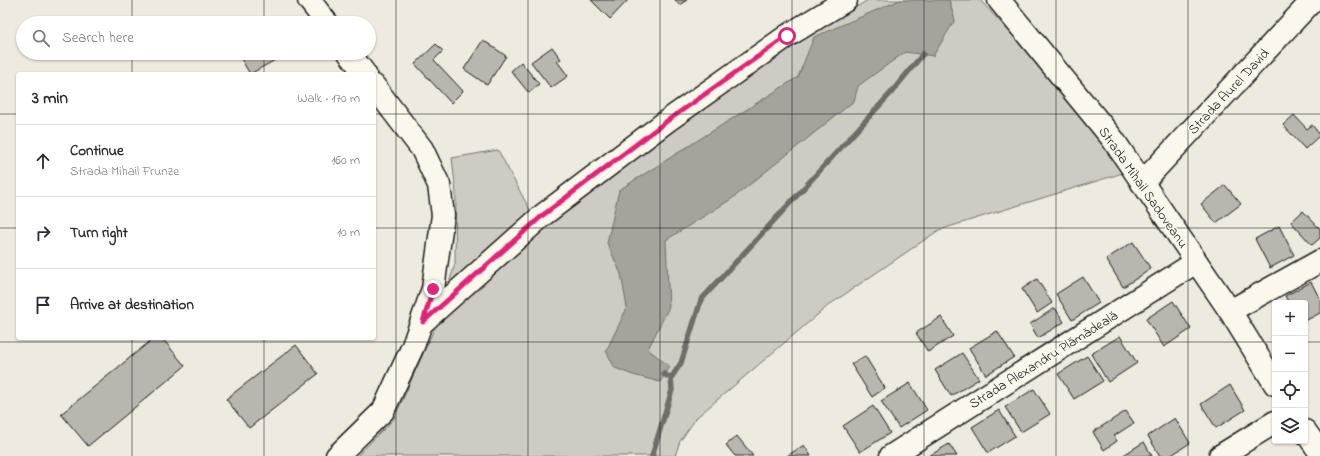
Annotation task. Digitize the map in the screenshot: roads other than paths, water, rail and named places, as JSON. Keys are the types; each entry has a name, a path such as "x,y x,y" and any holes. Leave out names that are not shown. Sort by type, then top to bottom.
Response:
{"street":[{"path":"309,0 322,16"},
{"path":"423,322 543,215 667,121 787,36 846,0"},
{"name":"Strada Mihail Sadoveanu","path":"999,0 1112,138 1230,311 1272,379"},
{"name":"Strada Aurel David","path":"1142,183 1313,0"},
{"path":"354,60 363,72"},
{"path":"337,456 383,411 423,322 433,289 439,254 443,215 439,185 422,149 376,89"},
{"path":"1230,311 1320,261"},
{"name":"Strada Alexandru Plămădeală","path":"891,456 1196,262"},
{"path":"1220,456 1272,424"},
{"path":"1308,435 1320,452"}],"waterway":[{"path":"671,378 681,363 701,300 890,94 923,54"},
{"path":"652,456 672,390 671,378 664,374"}]}
